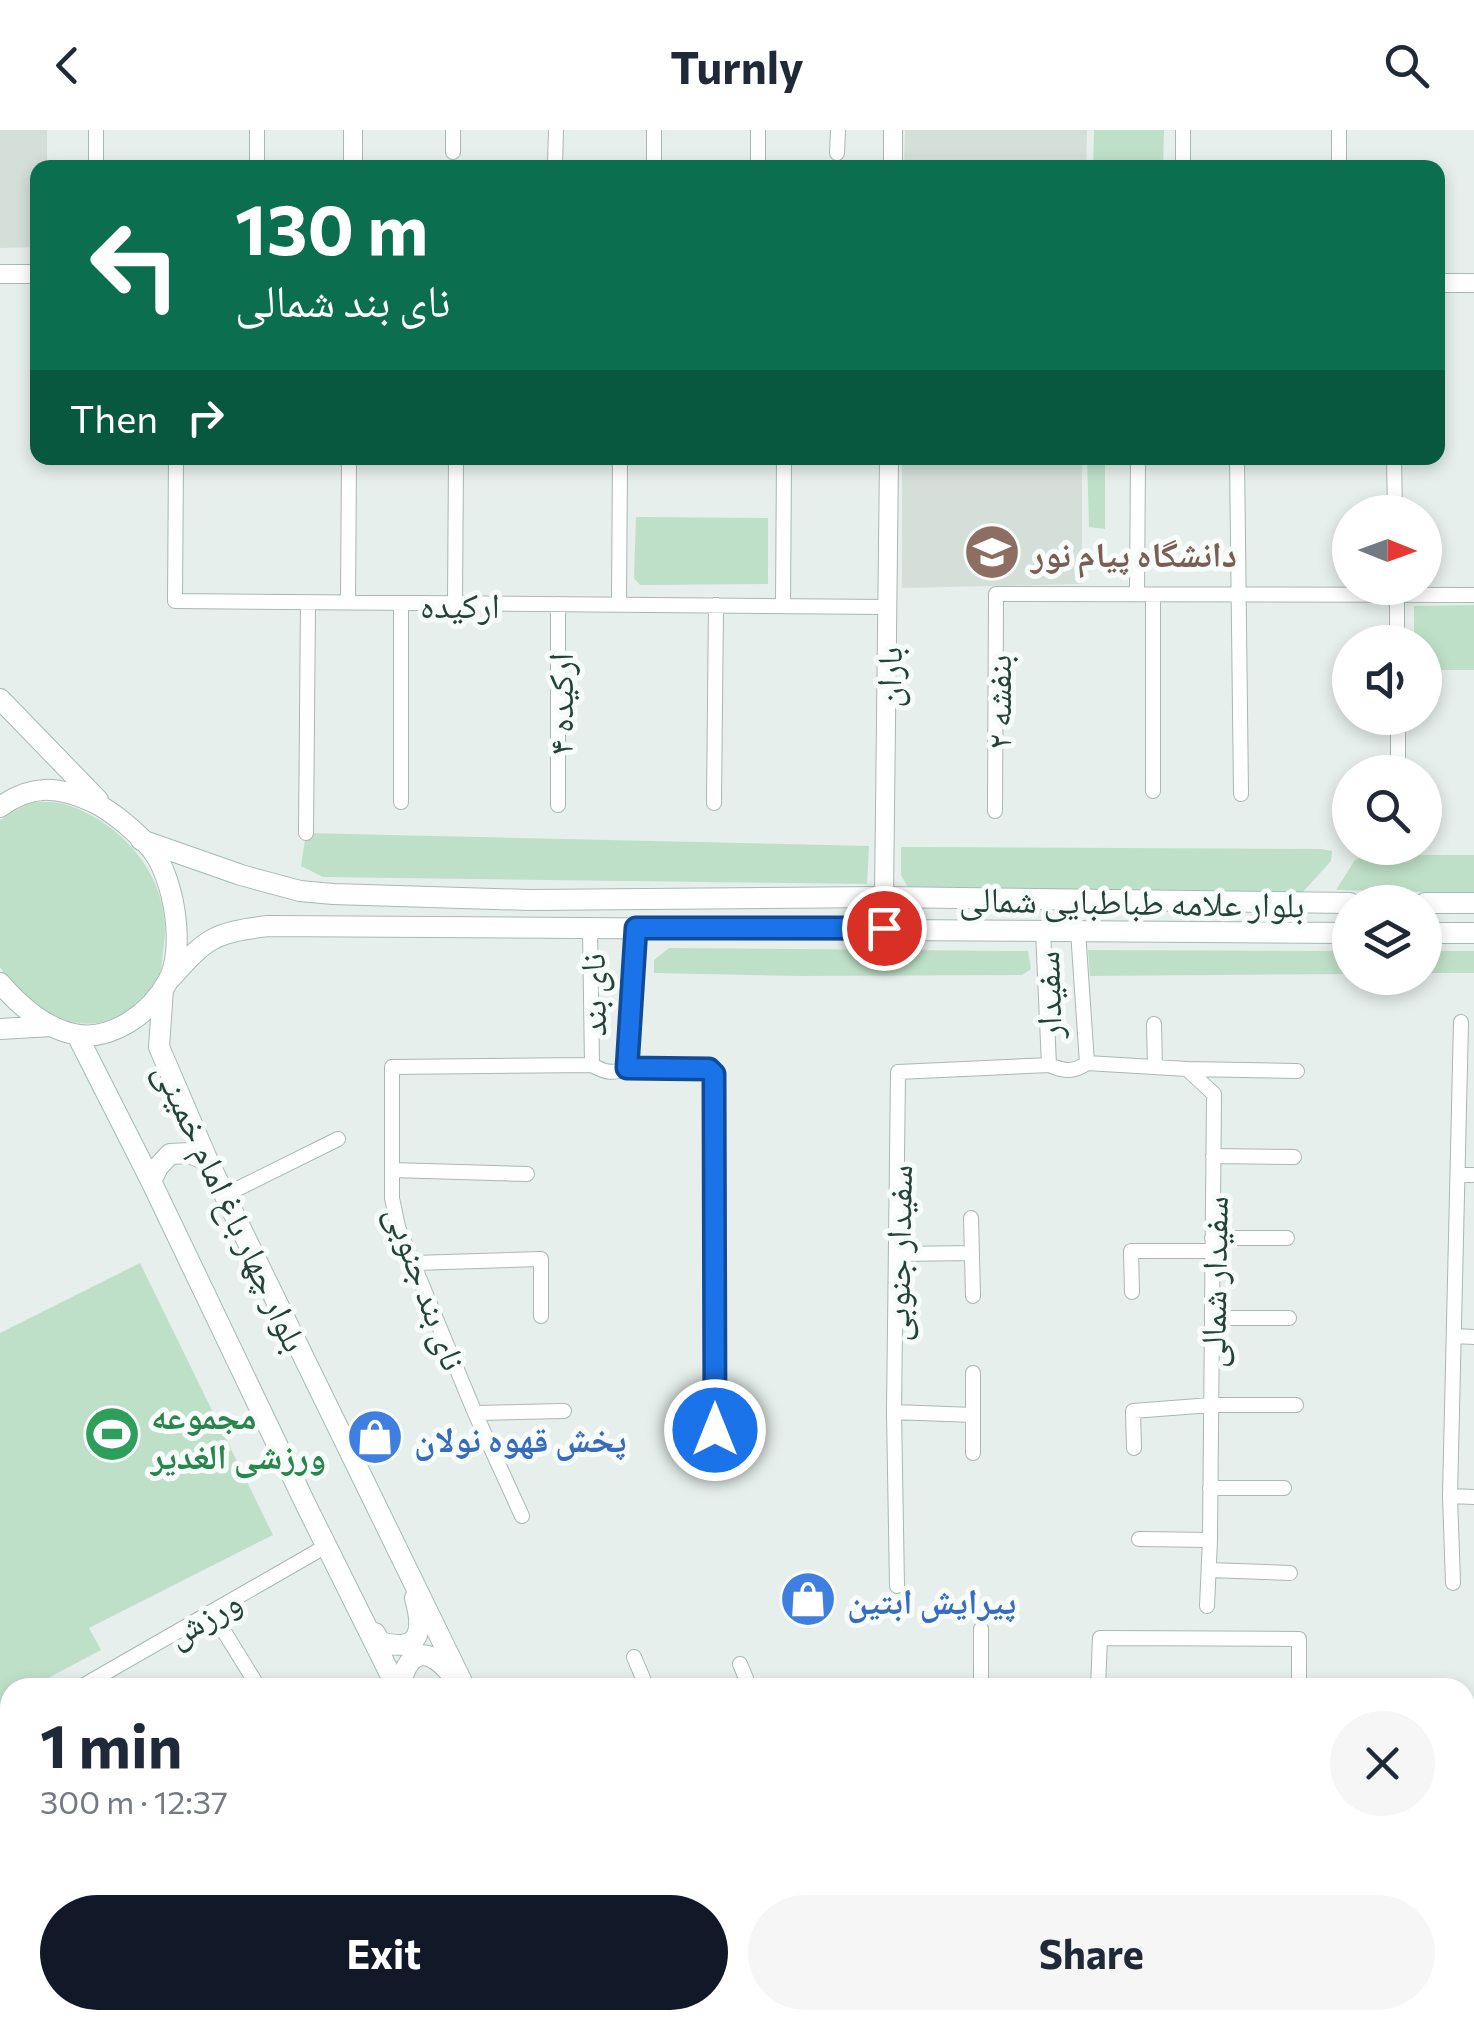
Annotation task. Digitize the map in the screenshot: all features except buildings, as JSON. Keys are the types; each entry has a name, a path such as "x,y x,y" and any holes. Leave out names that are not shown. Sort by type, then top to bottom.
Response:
{"main road":[{"path":"0,699 142,840"},
{"path":"0,807 32,790 58,790 106,808"},
{"name":"بلوار علامه طباطبایی شمالی","path":"142,840 241,875 300,891 333,894 530,900 884,896 1332,903"},
{"name":"بلوار چهار باغ امام خمینی","path":"142,840 158,862 176,918 176,944 166,984 159,1047 208,1161 458,1678"},
{"path":"1442,903 1474,903"},
{"name":"بلوار علامه طباطبایی شمالی","path":"77,1035 99,1034 137,1018 201,945 228,931 255,928 1332,933"},
{"path":"1442,933 1474,933"},
{"path":"0,982 29,1011 52,1026 77,1035"},
{"path":"0,1029 52,1026"},
{"name":"بلوار چهار باغ امام خمینی","path":"77,1035 393,1678"},
{"path":"151,1181 170,1154 190,1153 208,1161"},
{"path":"350,1593 380,1642 405,1645 419,1633 421,1620 408,1567"},
{"path":"401,1678 406,1664 424,1655 433,1656 455,1678"}],"street":[{"path":"96,130 96,160"},
{"path":"256,130 257,160"},
{"path":"353,130 353,160"},
{"path":"453,130 453,152"},
{"path":"555,160 556,130"},
{"path":"654,130 654,160"},
{"path":"758,130 758,160"},
{"path":"837,152 838,130"},
{"path":"892,160 893,130"},
{"path":"1182,130 1183,160"},
{"path":"1338,130 1338,160"},
{"path":"0,274 30,274"},
{"path":"1445,283 1474,283"},
{"name":"ارکیده","path":"176,465 175,601 888,607"},
{"path":"348,602 349,465"},
{"path":"455,603 456,465"},
{"path":"619,604 620,465"},
{"path":"783,606 784,465"},
{"name":"باران","path":"884,896 889,465"},
{"path":"1138,465 1153,791"},
{"path":"1237,465 1241,794"},
{"path":"1394,465 1395,495"},
{"path":"1145,594 1332,592"},
{"path":"1442,593 1474,595"},
{"name":"بنفشه ۲","path":"996,811 996,594 1145,594"},
{"path":"306,833 308,602"},
{"path":"401,602 401,802"},
{"name":"ارکیده ۴","path":"558,604 558,805"},
{"path":"714,803 716,605"},
{"name":"نای بند","path":"590,928 592,1065 604,1072 627,1068 636,928"},
{"name":"سفیدار","path":"1043,931 1049,1065 1063,1071 1078,1070 1086,1064 1078,930"},
{"path":"1454,1583 1450,1496 1468,1092 1462,1022"},
{"path":"1154,1024 1155,1067"},
{"path":"1086,1064 1298,1071"},
{"name":"نای بند جنوبی","path":"522,1516 395,1212 392,1067 592,1065"},
{"name":"سفیدار جنوبی","path":"897,1586 894,1412 898,1072 1049,1065"},
{"path":"627,1068 709,1069 714,1074 715,1469"},
{"name":"سفیدار شمالی","path":"1187,1069 1214,1094 1207,1606"},
{"path":"225,1195 338,1140"},
{"path":"1213,1156 1294,1157"},
{"path":"392,1170 527,1174"},
{"path":"972,1218 973,1296"},
{"path":"1132,1292 1131,1251 1287,1238"},
{"path":"896,1254 972,1253"},
{"path":"414,1263 541,1259 541,1316"},
{"path":"1212,1318 1289,1318"},
{"path":"1455,1336 1474,1336"},
{"path":"973,1373 973,1453"},
{"path":"1134,1448 1133,1410 1211,1405 1296,1406"},
{"path":"476,1413 564,1412"},
{"path":"894,1412 973,1415"},
{"path":"1210,1488 1284,1488"},
{"path":"1450,1496 1474,1498"},
{"path":"1138,1539 1210,1540"},
{"name":"ورزش","path":"96,1678 328,1545"},
{"path":"1209,1570 1290,1573"},
{"path":"212,1612 253,1678"},
{"path":"981,1629 981,1678"},
{"path":"1098,1678 1100,1638 1299,1638 1299,1678"},
{"path":"634,1657 643,1678"},
{"path":"740,1664 746,1678"}],"shaded area":[{"path":"0,130 47,130 47,160 30,160 30,247 0,248"},
{"path":"905,130 1087,130 1086,160 904,160"},
{"name":"دانشگاه پیام نور","path":"902,465 1082,465 1082,584 902,588"}],"green space":[{"path":"1094,130 1164,130 1163,160 1093,160"},
{"path":"1087,465 1105,465 1105,529 1089,527"},
{"path":"636,517 768,518 768,584 640,585 634,578"},
{"path":"1474,605 1474,670 1442,670 1442,625 1414,625 1414,606"},
{"path":"30,802 68,805 111,828 143,862 155,882 165,928 160,972 142,998 111,1019 93,1023 57,1017 25,996 0,967 0,820"},
{"path":"306,833 869,846 867,884 323,877 301,866"},
{"path":"901,847 1332,851 1331,861 1301,894 920,892 907,886 901,875"},
{"path":"1442,855 1474,855 1474,893 1442,892 1442,885 1339,885 1352,865 1442,865"},
{"path":"669,948 1028,951 1031,969 1022,975 654,973 654,960"},
{"path":"1088,950 1332,951 1332,974 1090,976"},
{"path":"1442,951 1474,951 1474,973 1442,973"},
{"name":"مجموعه ورزشی الغدیر","path":"140,1263 273,1535 89,1628 101,1650 48,1678 0,1678 0,1333"}],"place":[{"name":"دانشگاه پیام نور","path":"992,552"},
{"name":"مجموعه ورزشی الغدیر","path":"112,1434"},
{"name":"پخش قهوه نولان","path":"375,1437"},
{"name":"پیرایش ابتین","path":"808,1599"}],"route":[{"path":"715,1430 714,1074 709,1069 627,1068 636,928 884,928"}]}
